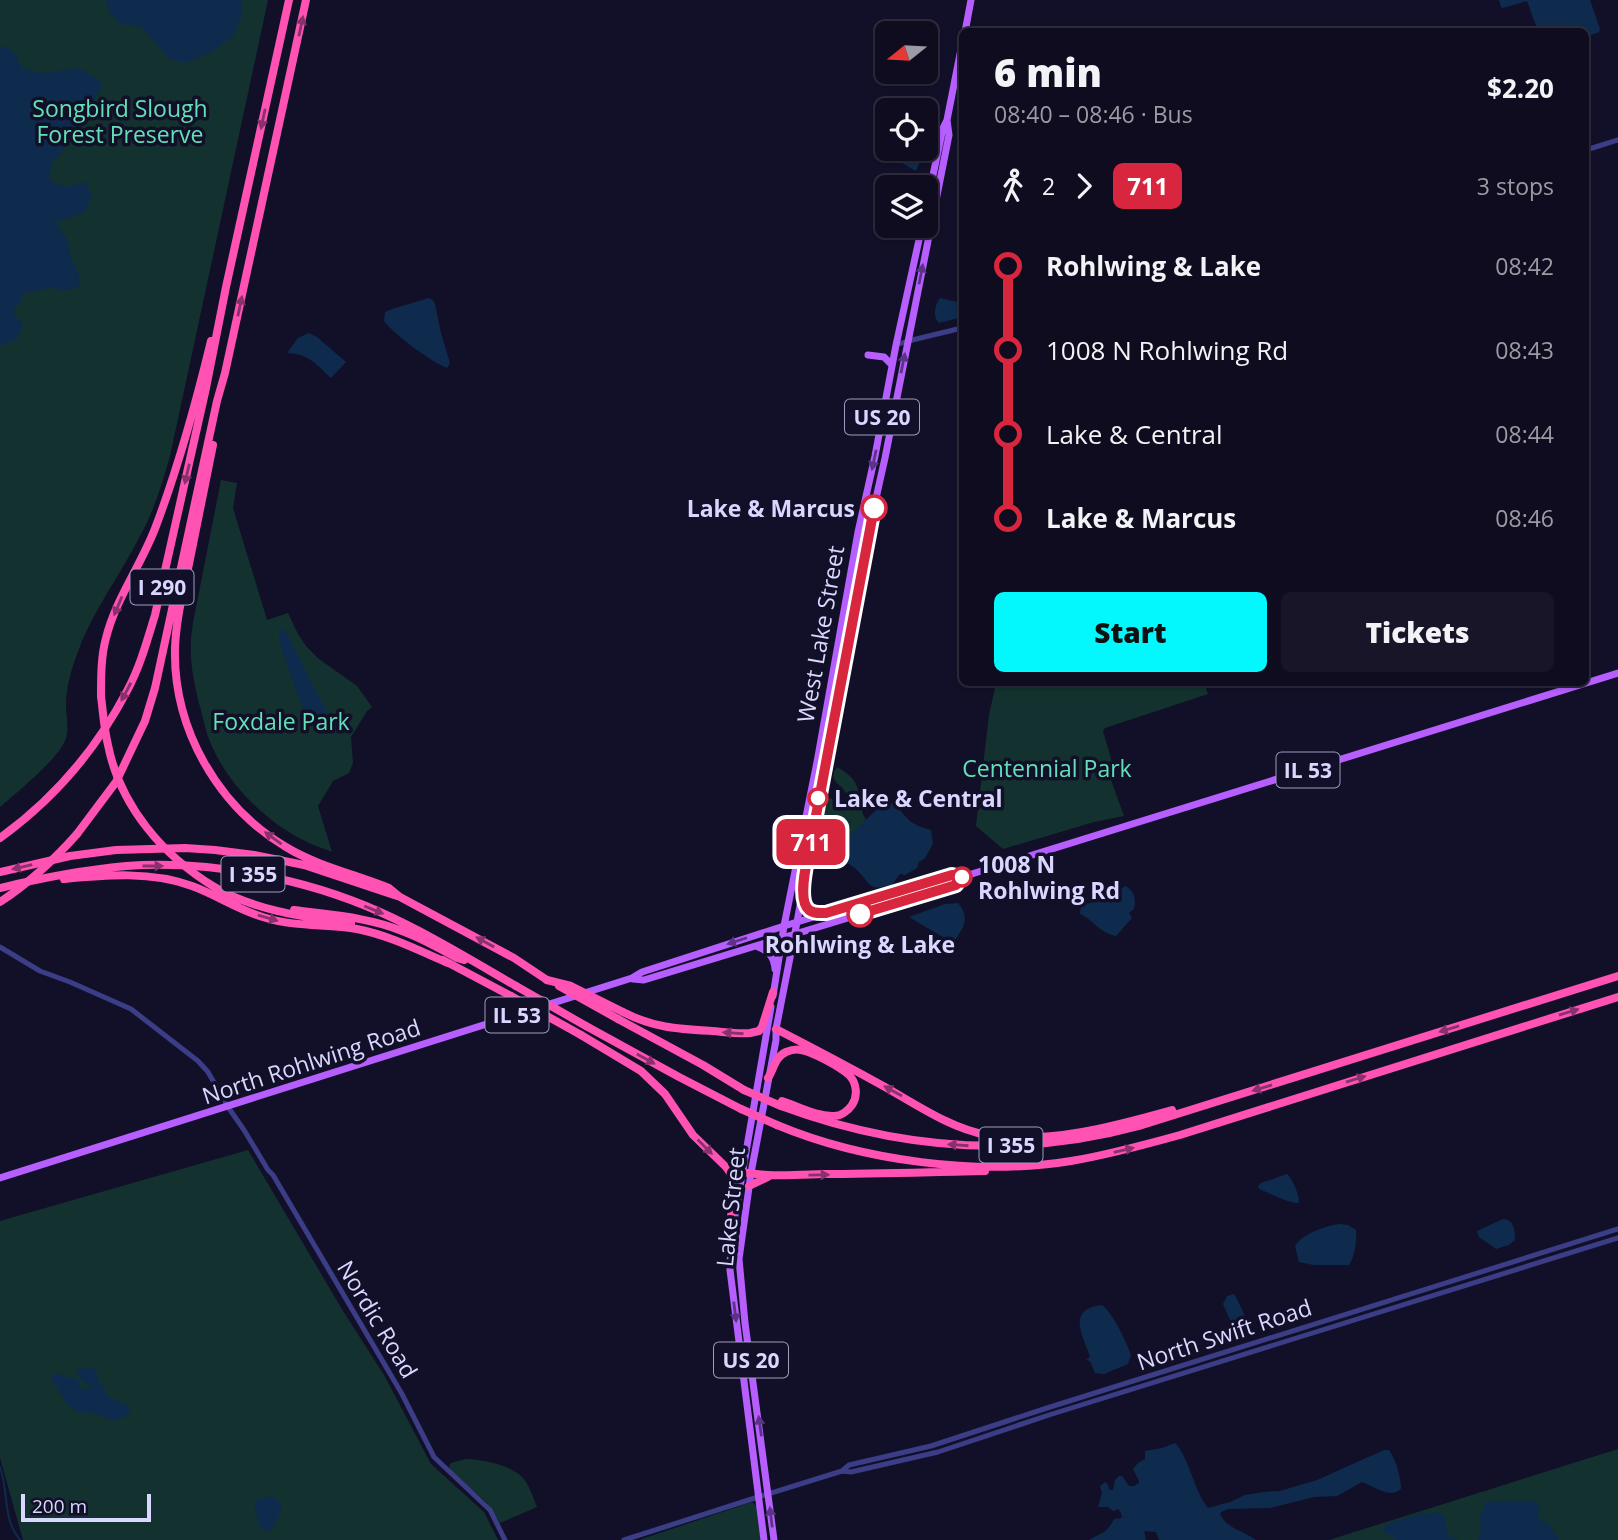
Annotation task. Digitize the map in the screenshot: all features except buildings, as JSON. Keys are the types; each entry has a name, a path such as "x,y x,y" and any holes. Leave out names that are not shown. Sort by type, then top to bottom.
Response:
{"highway":[{"name":"I 290","path":"0,838 65,782 88,753 128,690 140,662 155,615 209,377 289,0"},
{"name":"I 290","path":"0,902 60,854 77,834 116,782 145,721 160,666 306,0"},
{"path":"226,287 184,445 156,528 118,604 106,638 101,696 108,746 122,789 141,820 161,845 216,888 250,903 288,914 361,925 391,933 511,996 641,1071 665,1094 693,1135 727,1168 733,1178 735,1189 730,1223 731,1239"},
{"path":"225,373 219,419 177,623 175,666 182,709 190,733 214,780 239,811 262,830 285,847 305,857 390,888 400,897"},
{"name":"I 355","path":"0,872 69,856 116,850 171,848 254,855 304,865 400,897 514,958 545,979 572,986 745,1088 823,1121 882,1135 966,1146 1028,1145 1091,1138 1123,1130 1618,976"},
{"name":"I 355","path":"0,888 52,876 128,866 214,868 310,887 377,911 418,930 668,1071 777,1125 851,1149 943,1165 1008,1166 1057,1163 1097,1156 1180,1135 1618,997"},
{"path":"12,885 82,878 163,878 193,886 267,919 382,935 448,963"},
{"path":"273,909 355,918 389,926 457,958 477,963"},
{"path":"620,1015 661,1027 750,1033 759,1031 762,1027 773,992"},
{"path":"776,1029 950,1123 988,1135 1023,1137 1090,1130 1240,1094"},
{"path":"768,1078 780,1055 791,1050 802,1050 850,1076 856,1089 852,1106 844,1113 834,1116 781,1103"},
{"path":"727,1168 773,1175 884,1175 1020,1170 1057,1163"},
{"path":"749,1186 773,1175"}],"main road":[{"path":"966,28 971,0"},
{"name":"West Lake Street","path":"933,175 959,59"},
{"name":"West Lake Street","path":"797,922 866,543 949,135 947,120"},
{"name":"West Lake Street","path":"784,926 858,532 919,238"},
{"path":"868,355 884,357 892,365"},
{"name":"North Rohlwing Road","path":"1589,683 1618,674"},
{"name":"North Rohlwing Road","path":"0,1178 632,978 642,972 784,926 952,875 962,877 1579,686"},
{"name":"North Rohlwing Road","path":"632,978 644,980 758,946 956,885 962,877"},
{"path":"803,888 807,909 826,913"},
{"name":"Lake Street","path":"764,1540 730,1270 731,1239 776,1040 797,922"},
{"name":"Lake Street","path":"774,1540 740,1272 741,1241 749,1186 747,1172 784,926"},
{"path":"758,946 772,955 775,977"},
{"path":"764,1047 768,1037 776,1029"}],"street":[{"path":"1589,149 1618,140"},
{"path":"896,345 959,329"},
{"name":"Nordic Road","path":"0,947 40,971 131,1009 198,1061 208,1072 273,1175 381,1357 434,1457 490,1510 505,1540"},
{"name":"North Swift Road","path":"842,1471 849,1465 941,1443 1618,1229"},
{"name":"North Swift Road","path":"624,1540 842,1471 851,1472 938,1452 1618,1238"}],"green space":[{"name":"Songbird Slough Forest Preserve","path":"0,0 268,0 170,456 161,487 145,527 92,620 79,649 68,684 67,730 62,746 37,775 0,807"},
{"name":"Foxdale Park","path":"221,480 237,483 233,508 267,620 288,613 306,646 319,659 357,686 372,707 351,737 353,763 349,773 333,781 318,806 332,852 289,832 249,800 218,759 207,734 194,683 191,644"},
{"name":"Centennial Park","path":"1205,686 1208,694 1105,728 1103,731 1112,762 1111,780 1124,816 1094,822 1003,849 976,826 989,715 995,688"},
{"path":"837,767 853,779 866,820 844,841 830,841 828,844 824,840 822,829 828,800 831,798 842,807 846,800 844,790 834,779"},
{"path":"248,1150 384,1375 431,1464 484,1512 498,1540 23,1540 0,1458 0,1221"},
{"path":"1618,1449 1618,1540 1329,1540"},
{"path":"465,1459 495,1464 517,1473 527,1483 537,1507 500,1523 487,1503 451,1471 451,1463"},
{"path":"752,1502 760,1509 763,1540 639,1540"}],"water":[{"path":"106,0 242,0 242,16 233,37 208,54 185,63 170,59 140,26 120,24 109,12"},
{"path":"1499,0 1590,0 1600,29 1589,36 1589,28 1537,28 1527,1 1501,7"},
{"path":"6,46 16,55 22,68 41,73 79,68 99,80 102,86 82,127 51,164 50,180 66,187 86,182 92,196 85,212 56,222 68,241 80,286 71,290 51,288 25,293 13,313 23,325 16,340 0,346 0,48"},
{"path":"898,161 920,161 916,171"},
{"path":"429,298 435,304 450,363 447,368 413,347 384,321 385,312"},
{"path":"940,298 959,302 959,318 939,323 935,310"},
{"path":"309,333 346,362 331,378 307,358 287,353 298,338"},
{"path":"280,629 288,635 328,715 318,725 308,721 281,648"},
{"path":"893,803 911,822 931,830 933,844 917,868 905,875 900,874 892,885 876,887 854,867 836,856 835,841 844,841 877,809"},
{"path":"1126,886 1134,896 1134,909 1129,913 1132,918 1116,936 1105,932 1080,914 1081,906"},
{"path":"958,903 965,919 953,943 909,917 945,904"},
{"path":"1287,1174 1295,1187 1299,1203 1284,1200 1259,1189 1261,1183"},
{"path":"1503,1219 1512,1223 1515,1240 1496,1249 1479,1237 1477,1231"},
{"path":"1339,1224 1356,1230 1355,1248 1349,1265 1313,1265 1299,1262 1295,1246 1298,1242 1314,1231"},
{"path":"1234,1294 1247,1323 1245,1330 1237,1332 1223,1304 1227,1296"},
{"path":"1102,1305 1115,1322 1131,1355 1128,1364 1104,1374 1095,1373 1090,1361 1086,1360 1090,1357 1080,1323 1084,1311"},
{"path":"84,1367 95,1370 109,1397 127,1406 130,1412 126,1416 115,1421 78,1412 68,1405 51,1376 57,1373 71,1379 76,1377 82,1389 92,1388 93,1385 85,1384 76,1372"},
{"path":"1175,1443 1208,1508 1245,1495 1280,1491 1317,1480 1384,1450 1389,1450 1394,1459 1401,1489 1392,1493 1362,1482 1337,1496 1314,1497 1270,1508 1228,1509 1221,1512 1227,1523 1256,1540 1159,1540 1156,1532 1144,1531 1146,1540 1089,1540 1107,1530 1114,1519 1122,1518 1118,1509 1113,1511 1108,1507 1098,1507 1102,1493 1100,1486 1106,1482 1110,1490 1113,1490 1115,1480 1122,1476 1129,1486 1134,1486 1139,1481 1133,1469 1145,1459 1145,1451"},
{"path":"272,1496 280,1502 282,1509 272,1529 266,1532 259,1525 254,1503 258,1499"},
{"path":"1486,1502 1535,1502 1540,1507 1540,1521 1547,1521 1559,1540 1478,1540 1481,1531 1479,1518"},
{"path":"1438,1512 1445,1517 1445,1526 1450,1537 1459,1540 1397,1540 1381,1530 1406,1518"}],"waterway":[{"path":"0,1467 8,1514 20,1540"}],"bus line":[{"name":"711","path":"860,914 956,885 962,877 952,875 826,913 812,912 807,909 805,902 803,888 811,842 874,508"}],"place":[{"name":"Lake & Marcus","path":"874,508"},
{"name":"Lake & Central","path":"818,798"},
{"name":"1008 N Rohlwing Rd","path":"962,877"},
{"name":"Rohlwing & Lake","path":"860,914"}]}
